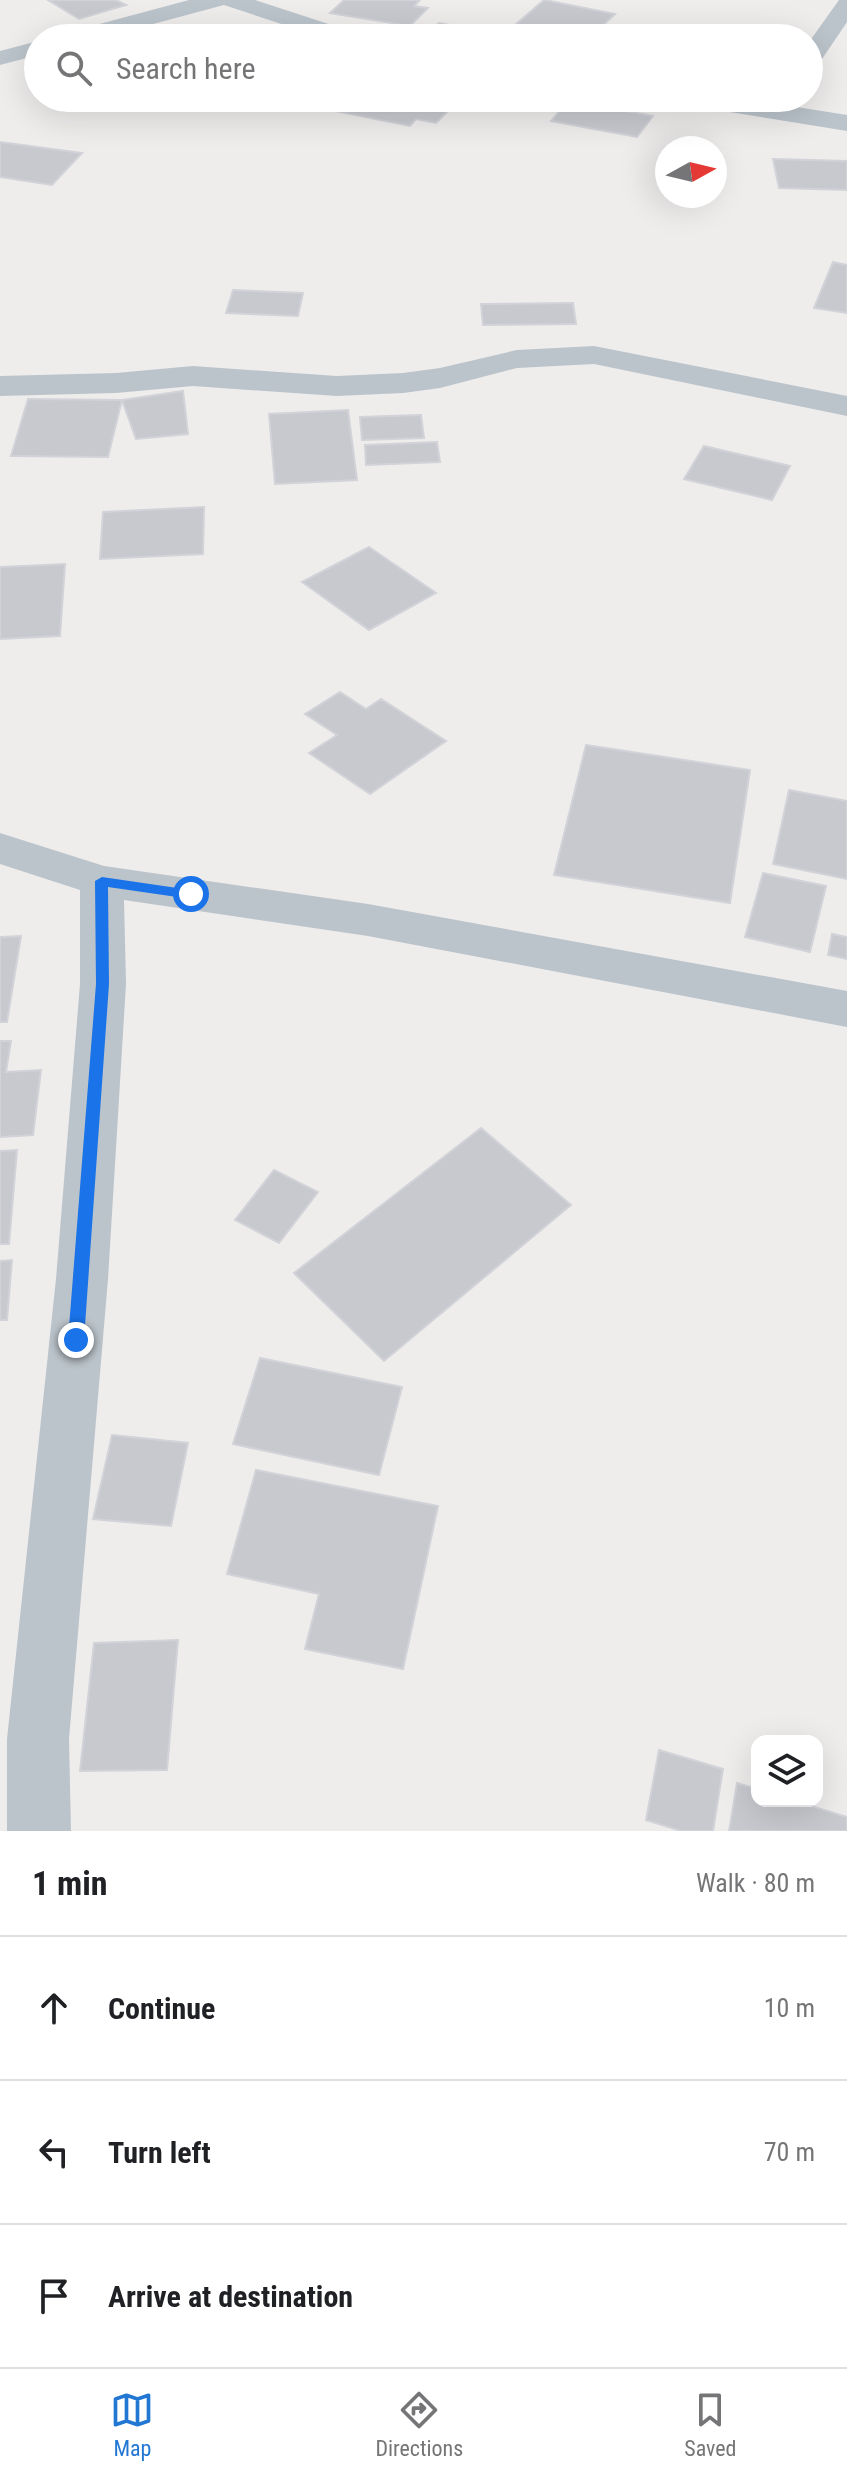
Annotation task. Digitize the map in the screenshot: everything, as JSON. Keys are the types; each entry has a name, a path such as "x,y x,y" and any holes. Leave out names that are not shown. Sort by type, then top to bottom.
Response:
{"street":[{"path":"126,24 216,0"},
{"path":"232,0 305,24"},
{"path":"823,40 847,5"},
{"path":"0,58 24,52"},
{"path":"804,112 847,123"},
{"path":"0,386 116,383 193,376 337,386 403,383 440,378 517,359 594,355 847,406"},
{"path":"0,848 102,881 368,920 847,1009"},
{"path":"39,1831 38,1739 82,1279 103,984 102,881"}],"building":[{"path":"48,0 116,0 126,5 79,19"},
{"path":"344,0 420,0 414,6 428,8 412,24 330,13"},
{"path":"544,0 615,14 604,24 516,24"},
{"path":"340,112 447,112 436,123 416,119 410,126"},
{"path":"559,112 630,112 653,116 637,137 551,121"},
{"path":"0,142 82,153 52,185 0,177"},
{"path":"773,159 847,161 847,190 779,188"},
{"path":"833,262 847,265 847,313 814,308"},
{"path":"233,290 303,293 298,316 226,313"},
{"path":"573,303 576,324 483,325 481,304"},
{"path":"183,391 188,434 136,439 122,400"},
{"path":"28,399 122,400 108,457 11,456"},
{"path":"348,410 357,480 275,484 269,414"},
{"path":"421,415 424,438 362,440 360,417"},
{"path":"437,442 440,462 366,465 365,445"},
{"path":"704,446 790,466 772,500 684,479"},
{"path":"204,507 203,554 100,559 103,512"},
{"path":"369,547 436,593 369,630 302,582"},
{"path":"65,564 60,636 0,639 0,567"},
{"path":"340,692 366,709 381,699 446,741 370,794 309,753 337,735 305,714"},
{"path":"586,745 750,770 730,903 554,875"},
{"path":"789,790 847,801 847,879 773,864"},
{"path":"763,873 826,886 810,952 745,937"},
{"path":"832,934 847,937 847,959 828,955"},
{"path":"21,936 7,1022 0,1022 0,937"},
{"path":"0,1041 11,1041 6,1072 41,1070 33,1135 0,1137"},
{"path":"481,1128 571,1205 384,1361 294,1273"},
{"path":"17,1150 9,1244 0,1244 0,1151"},
{"path":"274,1170 318,1192 279,1243 235,1220"},
{"path":"12,1260 7,1320 0,1320 0,1261"},
{"path":"260,1358 402,1387 379,1475 233,1444"},
{"path":"112,1435 188,1443 171,1526 93,1519"},
{"path":"256,1470 438,1506 403,1669 305,1649 319,1594 227,1574"},
{"path":"178,1640 167,1770 80,1771 94,1643"},
{"path":"659,1750 723,1769 713,1831 681,1831 646,1820"},
{"path":"737,1783 751,1787 751,1807 814,1807 847,1817 847,1831 729,1831"}],"route":[{"path":"76,1340 103,984 102,881 191,894"}]}
